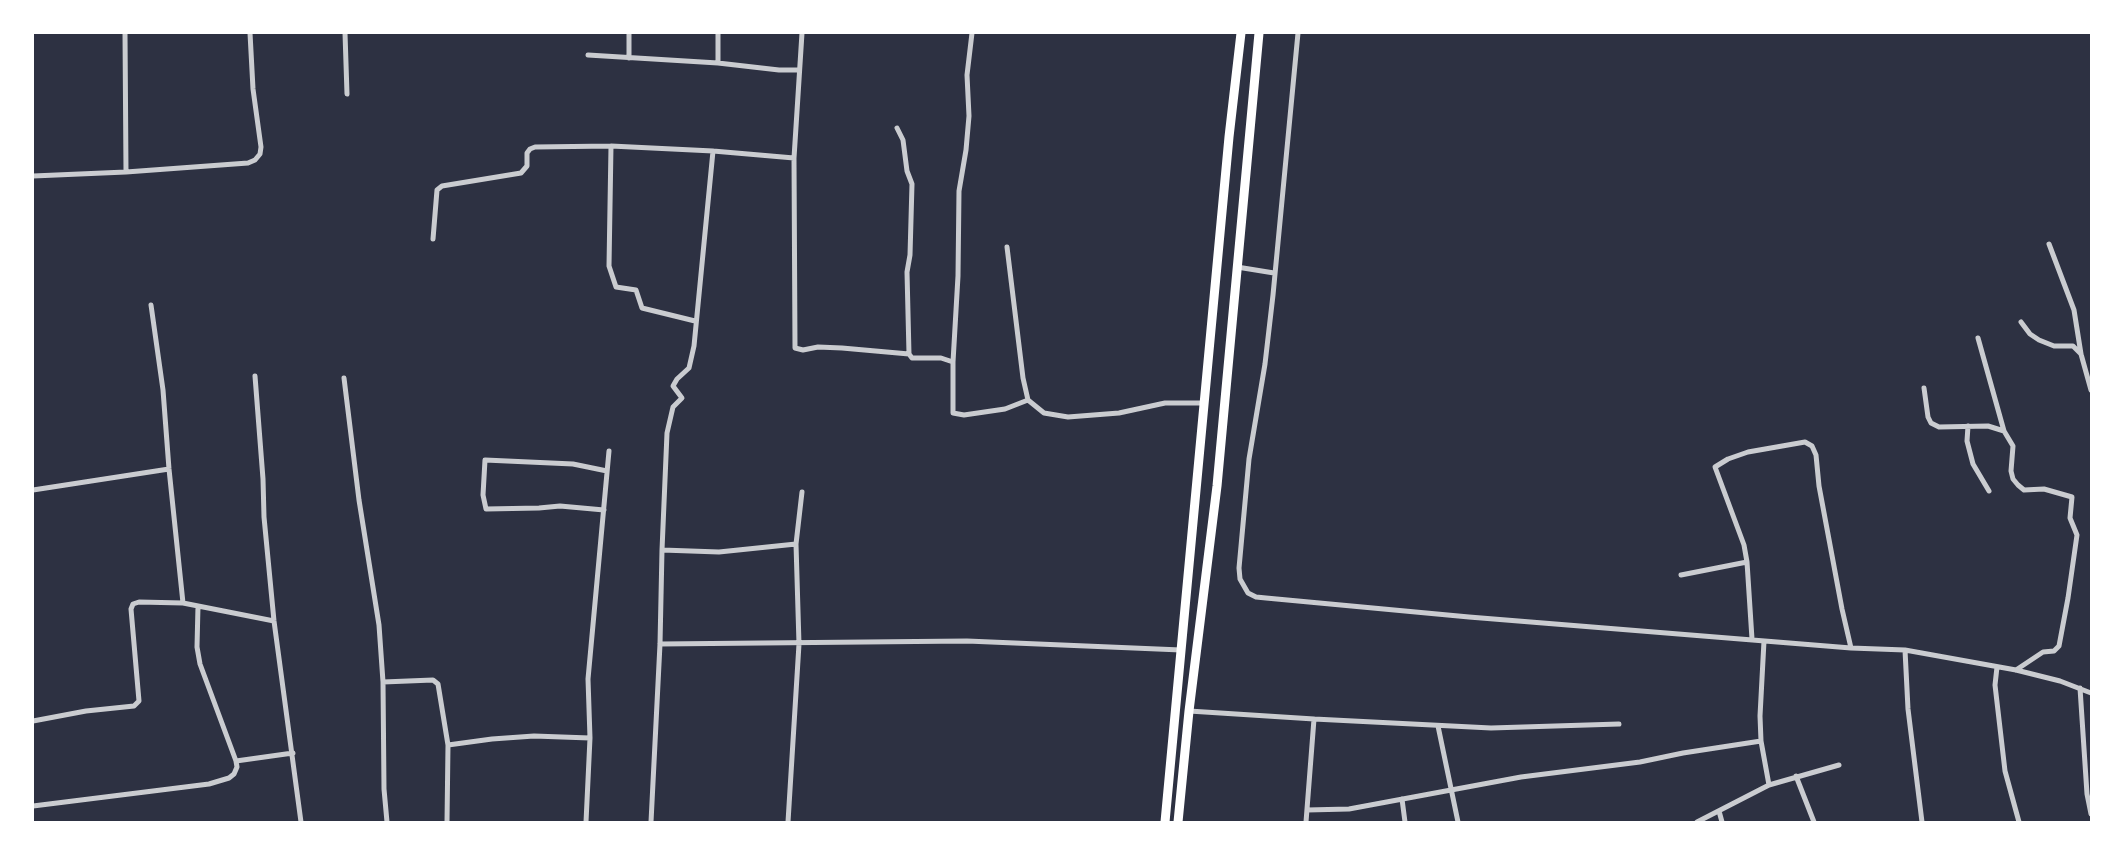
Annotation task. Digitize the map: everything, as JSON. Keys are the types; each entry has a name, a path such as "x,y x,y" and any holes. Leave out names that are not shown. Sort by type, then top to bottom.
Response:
{"highway":[{"path":"1165,822 1229,137 1241,33"},
{"path":"1178,822 1189,711 1217,486 1259,33"}],"street":[{"path":"125,33 126,172"},
{"path":"33,176 126,172 248,163 255,160 260,154 250,33"},
{"path":"345,33 347,94"},
{"path":"629,33 629,58"},
{"path":"718,33 718,63"},
{"path":"802,33 794,158 795,348 803,350 818,347 842,348 909,354 912,358 941,358 953,362"},
{"path":"972,33 967,75 969,116 959,191 953,413 964,415 989,412 1005,409 1028,400"},
{"path":"1298,33 1265,364 1249,459 1239,568 1242,587 1248,593 1256,597 1469,617 1851,648 1905,650 2016,670 2060,681 2091,693"},
{"path":"588,55 718,63 779,70 799,69"},
{"path":"897,128 903,140 907,171 912,184 910,255 907,272 909,354"},
{"path":"434,239 437,190 442,186 521,173 527,165 527,153 535,147 611,146 713,150 794,158"},
{"path":"611,146 609,266 616,287 636,290 642,308 695,321"},
{"path":"651,822 667,433 673,407 682,398 673,386 689,368 694,346 713,150"},
{"path":"2049,244 2074,310 2081,354 2089,376 2091,390"},
{"path":"1007,247 1023,378 1028,400 1044,413 1068,417 1119,413 1165,403 1204,403"},
{"path":"1237,267 1275,273"},
{"path":"151,305 163,390 183,603"},
{"path":"2022,322 2030,334 2039,340 2054,346 2073,346 2081,354"},
{"path":"1978,338 2004,431 2013,446 2011,471 2013,479 2024,490 2044,489 2072,497 2070,518 2077,535 2059,646 2054,651 2043,652 2016,670"},
{"path":"255,376 264,517 274,621 301,822"},
{"path":"344,378 359,500 379,626 387,822"},
{"path":"1924,388 1931,423 1939,427 1988,426 2004,431"},
{"path":"1968,426 1967,441 1973,464 1989,491"},
{"path":"1752,639 1744,545 1715,467 1737,456 1765,448 1805,442 1812,446 1816,455 1819,486 1851,648"},
{"path":"586,822 590,738 588,679 609,452"},
{"path":"604,510 560,506 486,509 483,495 485,460 573,464 607,471"},
{"path":"33,489 169,469"},
{"path":"788,822 799,644 796,544 802,492"},
{"path":"662,550 719,552 796,544"},
{"path":"1680,575 1747,561"},
{"path":"33,721 86,711 135,706 139,701 131,609 133,604 139,602 183,603 274,621"},
{"path":"33,806 208,784 229,778 234,774 237,767 236,761 200,664 197,647 198,606"},
{"path":"660,644 967,641 1181,650"},
{"path":"1764,641 1760,716 1761,741 1769,785"},
{"path":"1905,650 1908,709 1922,822"},
{"path":"1997,667 1995,685 2005,771 2019,822"},
{"path":"383,682 434,680 438,684 448,745 447,822"},
{"path":"2080,688 2087,794 2091,814"},
{"path":"1189,711 1491,728 1619,724"},
{"path":"1306,822 1314,719"},
{"path":"1438,726 1458,822"},
{"path":"448,745 534,736 590,738"},
{"path":"1307,810 1348,809 1521,777 1640,762 1761,741"},
{"path":"236,761 293,753"},
{"path":"1697,822 1769,785 1839,765"},
{"path":"1796,777 1814,822"},
{"path":"1402,799 1405,822"},
{"path":"1719,810 1722,822"}]}
